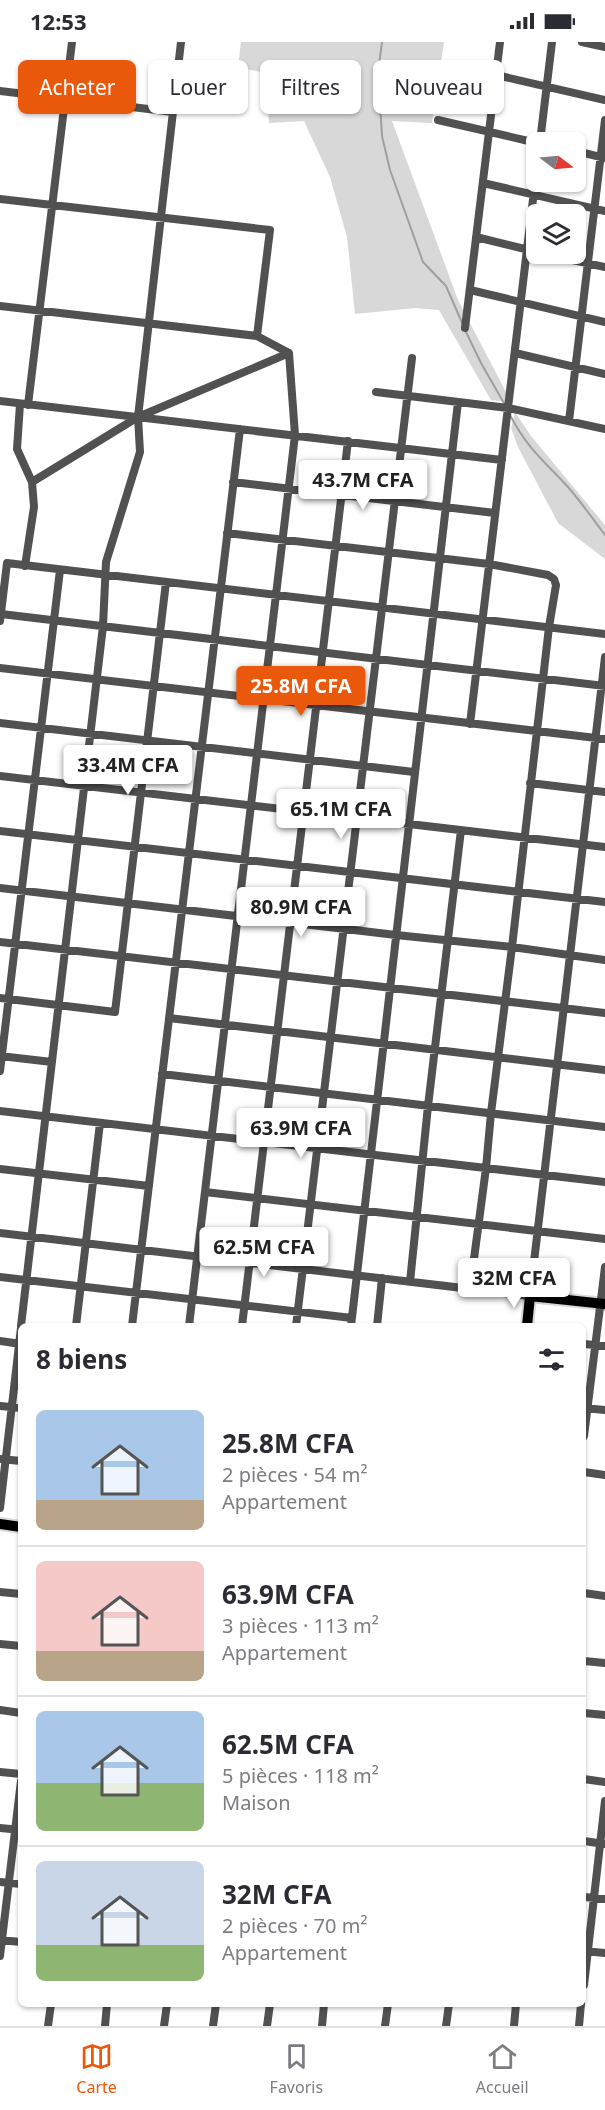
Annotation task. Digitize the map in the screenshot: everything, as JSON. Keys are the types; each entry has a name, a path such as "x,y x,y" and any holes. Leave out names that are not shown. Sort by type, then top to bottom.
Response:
{"main road":[{"path":"527,1323 530,1296 603,1304"},
{"path":"0,1524 18,1527"}],"street":[{"path":"70,60 72,42"},
{"path":"179,60 181,42"},
{"path":"498,60 500,42"},
{"path":"540,132 552,42"},
{"path":"582,42 605,47"},
{"path":"504,77 605,100"},
{"path":"0,91 18,93"},
{"path":"25,566 34,507 32,482 17,449 39,311 63,114"},
{"path":"22,1323 103,626 106,562 140,452 138,417 173,114"},
{"path":"465,328 491,114"},
{"path":"438,120 526,140"},
{"path":"569,421 594,209 603,157 605,120"},
{"path":"586,154 603,157"},
{"path":"483,183 605,211"},
{"path":"533,204 534,192"},
{"path":"0,199 270,230 257,336"},
{"path":"476,237 526,249"},
{"path":"470,723 526,258"},
{"path":"588,263 605,267"},
{"path":"470,290 605,322"},
{"path":"0,306 257,336 288,353"},
{"path":"32,482 138,417 288,353"},
{"path":"189,1323 295,435 288,353"},
{"path":"514,353 605,374"},
{"path":"296,1323 412,358"},
{"path":"376,392 508,408 605,429"},
{"path":"0,401 502,460"},
{"path":"0,1277 245,1305 351,1322 458,402"},
{"path":"132,1323 240,429"},
{"path":"242,1323 348,441"},
{"path":"233,482 495,513"},
{"path":"227,533 489,564 548,575 554,579 556,585 549,627 470,1289"},
{"path":"0,621 7,563 605,634"},
{"path":"0,1071 4,999 15,944 60,570"},
{"path":"4,999 115,1012 166,582"},
{"path":"1,614 603,686"},
{"path":"0,1233 530,1296 583,844 600,739 605,657"},
{"path":"0,668 600,739"},
{"path":"0,723 414,772"},
{"path":"0,776 605,847"},
{"path":"530,783 605,792"},
{"path":"410,1282 428,1106 461,830"},
{"path":"0,831 605,902"},
{"path":"0,888 605,959"},
{"path":"0,942 605,1013"},
{"path":"169,1018 605,1070"},
{"path":"1,1056 52,1062"},
{"path":"162,1074 605,1127"},
{"path":"0,1111 605,1182"},
{"path":"75,1323 100,1123"},
{"path":"0,1169 149,1186"},
{"path":"205,1192 605,1239"},
{"path":"586,1401 603,1304 605,1267"},
{"path":"377,1323 382,1278"},
{"path":"0,1341 18,1344"},
{"path":"586,1344 605,1346"},
{"path":"0,1508 3,1459 16,1408 18,1376"},
{"path":"0,1406 16,1408"},
{"path":"586,1408 605,1410"},
{"path":"3,1459 18,1461"},
{"path":"586,1472 605,1475"},
{"path":"0,1592 18,1594"},
{"path":"586,1593 605,1596"},
{"path":"0,1644 18,1646"},
{"path":"586,1661 605,1663"},
{"path":"0,1710 18,1713"},
{"path":"586,1713 605,1715"},
{"path":"0,1772 18,1774"},
{"path":"586,1779 605,1782"},
{"path":"586,1945 602,1844 605,1801"},
{"path":"0,1828 18,1830 4,1882 0,1956"},
{"path":"586,1841 602,1844"},
{"path":"586,1897 605,1899"},
{"path":"1,1940 18,1942"},
{"path":"586,1951 605,1953"},
{"path":"48,2026 51,2007"},
{"path":"105,2026 107,2007"},
{"path":"164,2026 167,2007"},
{"path":"213,2026 216,2007"},
{"path":"267,2026 270,2007"},
{"path":"322,2026 324,2007"},
{"path":"385,2026 388,2007"},
{"path":"446,2026 449,2007"},
{"path":"514,2026 516,2007"},
{"path":"579,2026 581,2007"}],"shaded area":[{"path":"241,42 444,42 441,60 373,60 373,114 433,114 432,123 392,121 458,300 506,392 508,402 491,400 439,310 415,308 355,314 347,237 330,177 304,121 269,123 268,114 361,114 361,60 260,60 260,72 248,69 248,60 239,60"},
{"path":"515,412 531,436 605,525 605,559 558,523 518,447 511,428"}],"waterway":[{"path":"382,42 379,65 380,105 382,136 390,170 423,262 446,286 463,325"},
{"path":"465,330 505,405"},
{"path":"510,415 529,445 573,493 605,535"}]}
